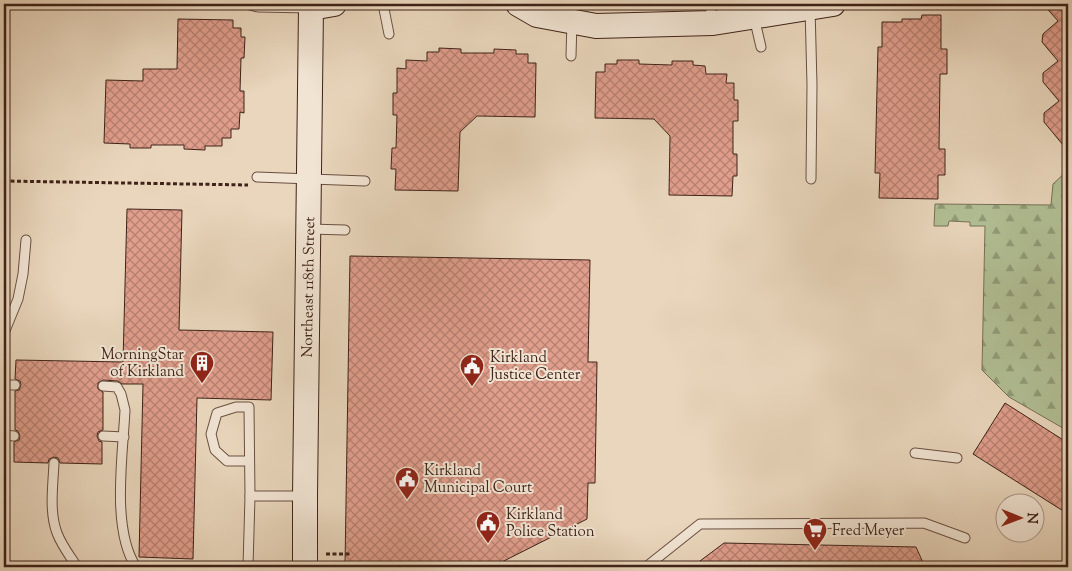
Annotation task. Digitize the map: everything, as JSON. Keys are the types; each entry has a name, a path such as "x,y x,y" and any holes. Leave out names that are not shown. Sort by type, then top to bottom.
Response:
{"street":[{"path":"311,8 334,4"},
{"path":"518,4 537,15 596,26 711,13 754,16 821,6"},
{"name":"Northeast 118th Street","path":"305,567 304,496 311,8"}],"lane":[{"path":"246,4 258,7 311,8"},
{"path":"383,4 389,34"},
{"path":"811,179 812,85 821,6"},
{"path":"754,16 761,47"},
{"path":"571,56 572,22"},
{"path":"257,182 309,180 365,181"},
{"path":"309,229 345,230"},
{"path":"4,333 18,298 23,274 26,240"},
{"path":"4,385 15,385"},
{"path":"103,386 117,387 125,410 121,515 128,556 136,567"},
{"path":"248,567 250,496 250,461 249,407 236,407 217,413 211,434 215,450 227,461 250,461"},
{"path":"4,435 14,436"},
{"path":"102,436 124,437"},
{"path":"915,453 957,458"},
{"path":"54,463 53,506 57,532 77,567"},
{"path":"250,496 304,496"},
{"path":"646,567 700,524 924,524 965,538"}],"path":[{"path":"4,181 257,182"},
{"path":"326,554 351,554"}],"green space":[{"path":"1068,170 1068,431 1009,397 982,370 985,226 970,226 970,222 949,221 948,226 934,226 935,204 1051,205 1053,184"}],"building":[{"path":"1043,4 1068,4 1068,151 1044,122 1044,113 1059,101 1043,82 1043,73 1058,61 1042,42 1043,34 1058,21"},
{"path":"922,15 941,15 941,49 947,49 947,74 940,74 939,149 945,149 945,175 938,175 938,199 879,198 880,173 875,173 878,47 882,47 882,22 902,22 902,19 921,19"},
{"path":"178,19 233,20 233,28 241,28 241,37 245,37 244,58 241,58 240,91 244,91 244,113 240,112 239,129 231,129 231,138 222,138 222,146 205,146 205,150 184,149 184,145 151,145 151,148 130,148 130,144 104,143 106,80 143,81 143,69 177,69"},
{"path":"439,48 461,49 461,53 494,53 494,49 516,50 516,54 528,54 528,63 536,63 535,117 477,116 460,132 458,191 395,190 396,169 391,169 392,148 396,148 397,115 393,115 393,93 397,93 397,68 406,69 406,60 427,61 427,52 439,52"},
{"path":"617,60 639,60 639,64 672,65 672,61 693,61 693,65 705,66 706,74 727,74 726,83 734,83 734,100 738,100 738,121 733,121 733,154 737,154 737,176 733,176 732,196 669,195 670,136 654,119 595,118 596,72 605,72 605,64 617,64"},
{"name":"MorningStar of Kirkland","path":"127,209 182,210 179,330 273,332 271,400 197,398 193,559 139,557 143,384 122,384 118,381 103,380 98,383 98,389 103,392 103,430 98,432 97,436 99,441 102,442 102,464 60,463 58,458 54,457 49,459 48,463 14,462 14,442 19,440 20,436 18,431 15,430 15,391 19,390 21,385 20,381 15,379 16,360 123,362"},
{"name":"Kirkland Justice Center","path":"350,256 590,260 588,362 597,362 595,483 588,483 587,519 492,567 345,565"},
{"path":"1005,403 1068,443 1068,514 1044,499 1044,494 1036,494 973,454"},
{"name":"Fred Meyer","path":"724,543 916,547 925,567 692,567"}],"place":[{"name":"MorningStar of Kirkland","path":"202,384"},
{"name":"Kirkland Justice Center","path":"472,387"},
{"name":"Kirkland Municipal Court","path":"407,500"},
{"name":"Kirkland Police Station","path":"488,544"},
{"name":"Fred Meyer","path":"815,551"}]}
